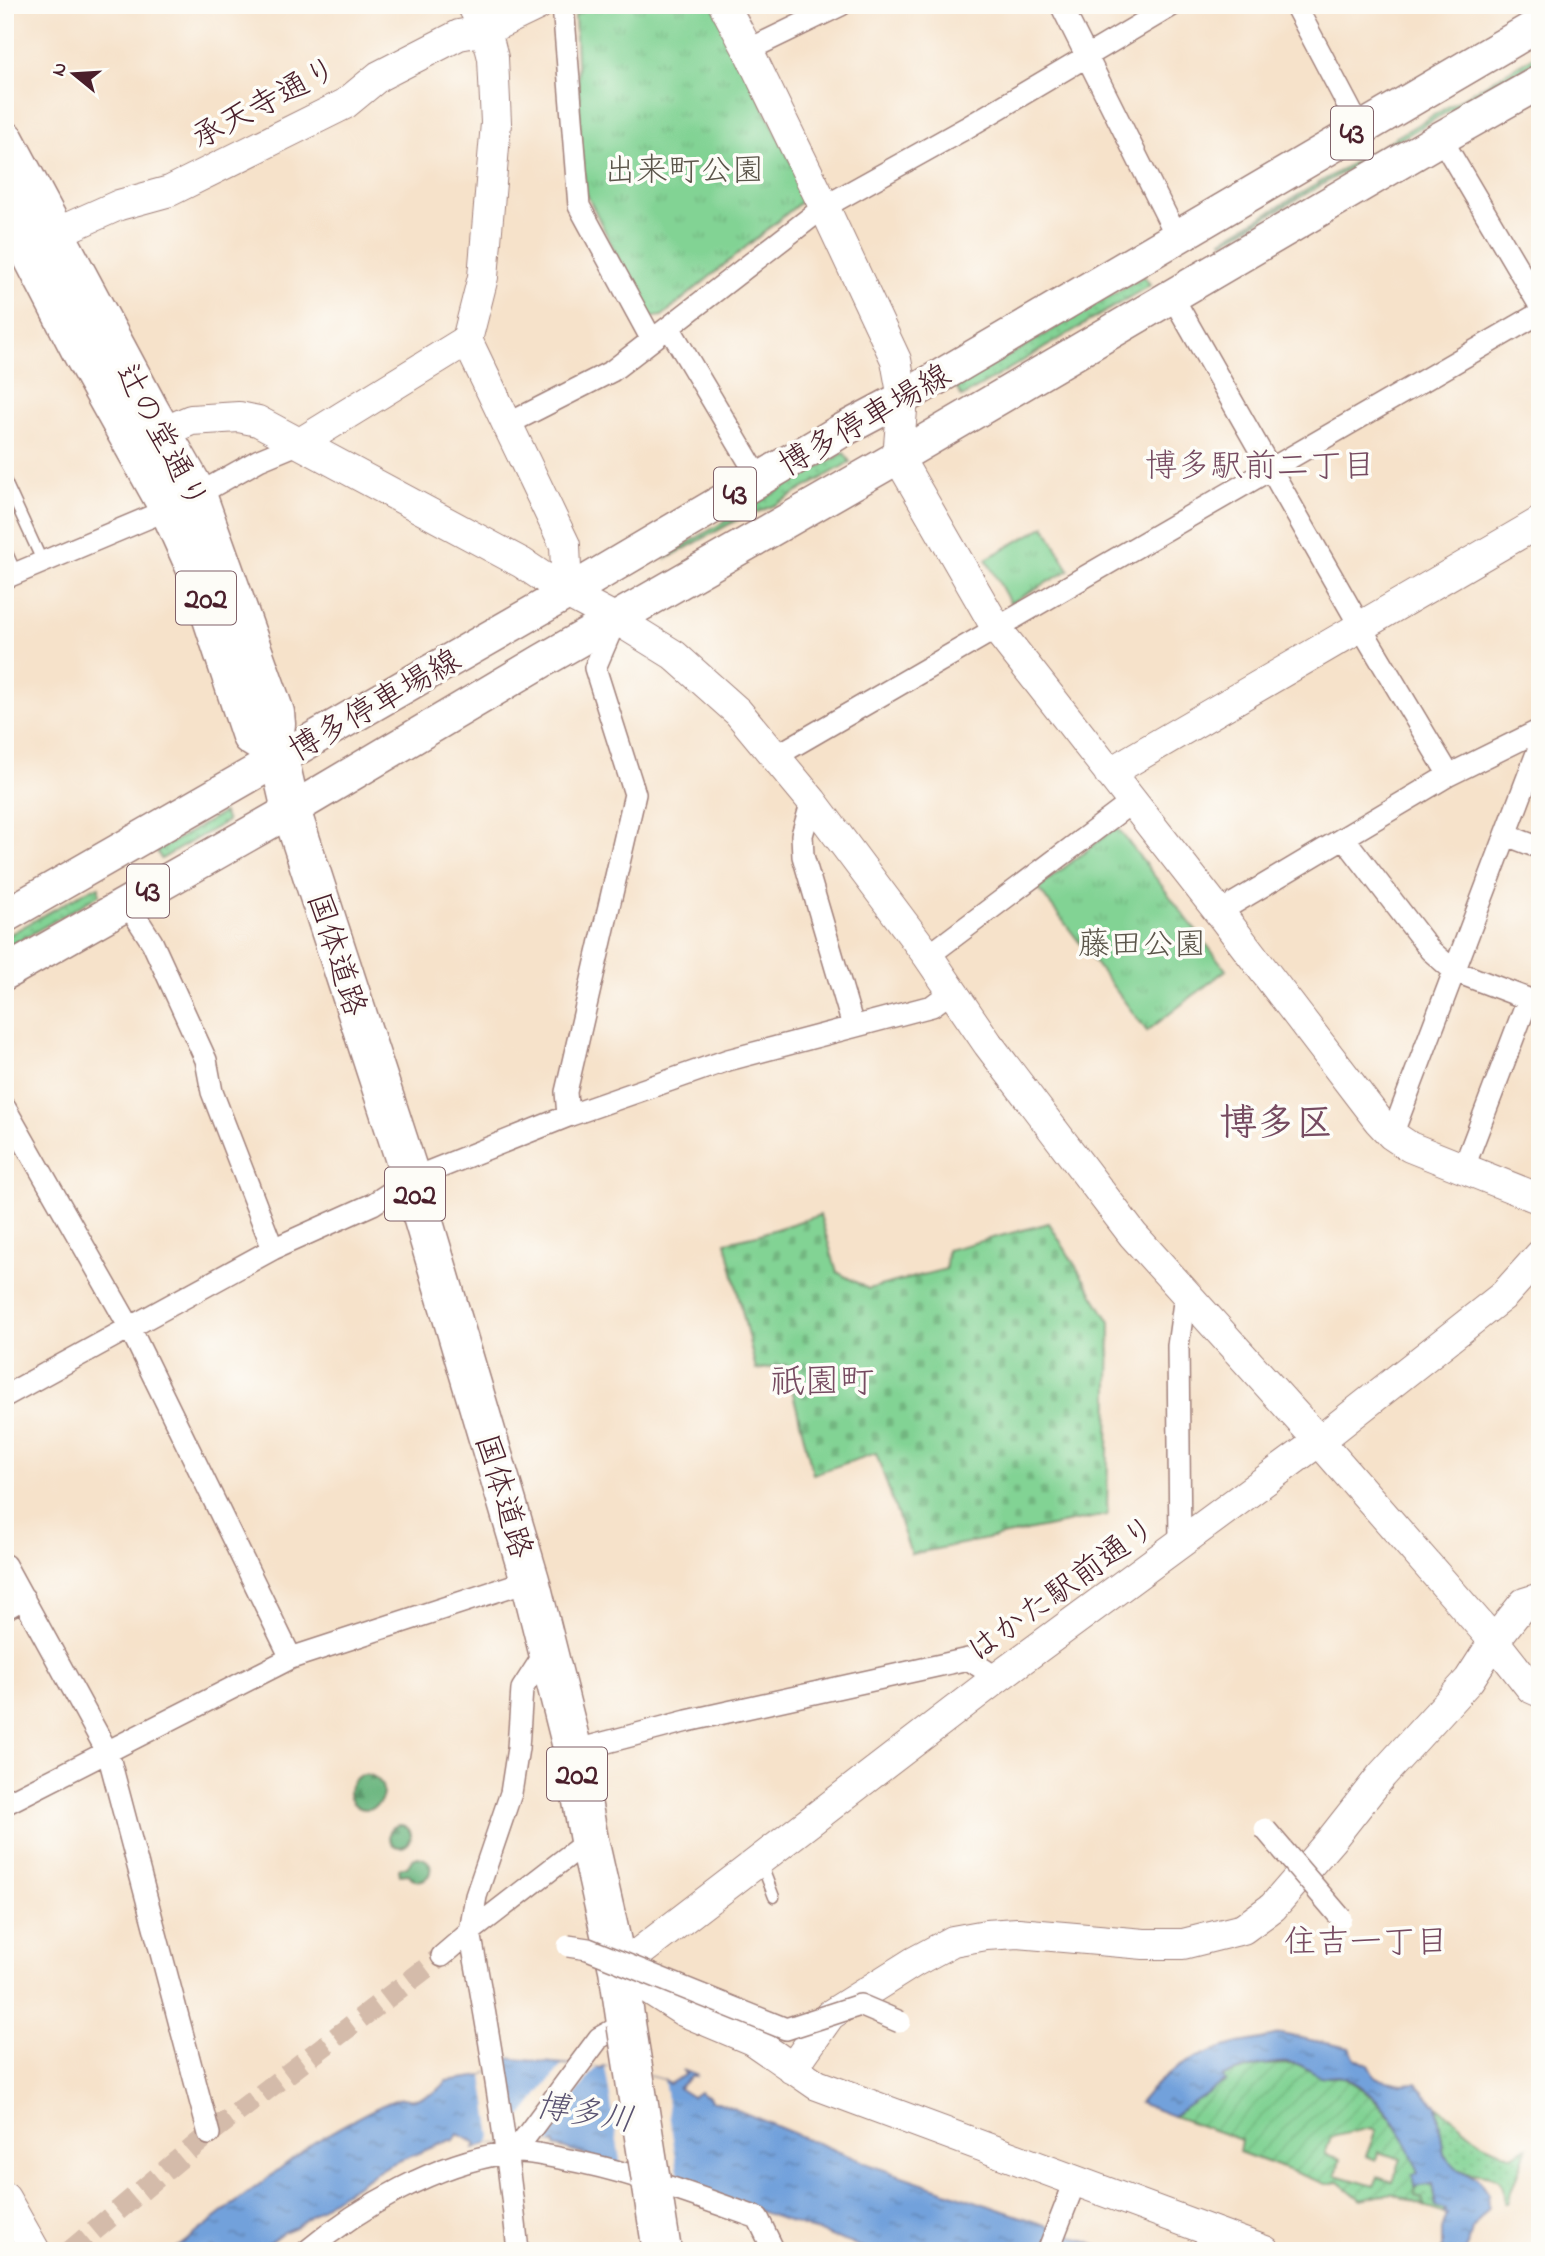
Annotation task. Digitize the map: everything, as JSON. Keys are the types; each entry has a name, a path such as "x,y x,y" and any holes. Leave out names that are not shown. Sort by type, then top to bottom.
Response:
{"highway":[{"name":"辻の堂通り","path":"5,140 56,233 148,439 182,500 198,578 251,736 275,753"},
{"name":"辻の堂通り","path":"5,204 82,353 148,439"},
{"name":"国体道路","path":"275,753 411,1179 530,1580 573,1751 589,1840 618,1969 662,2251"}],"main road":[{"name":"博多停車場線","path":"5,916 275,753 566,593 1540,24"},
{"name":"博多停車場線","path":"5,973 291,810 1540,82"}],"street":[{"name":"承天寺通り","path":"56,233 119,205 170,191 345,104 379,76 459,35 479,18 538,5"},
{"path":"563,5 579,206 661,334 760,480"},
{"path":"724,5 896,360 903,398 898,457 997,629 1392,1135 1410,1147 1540,1199"},
{"path":"748,50 841,5"},
{"path":"1061,5 1177,237"},
{"path":"508,424 612,371 824,207 966,128 1173,5"},
{"path":"1295,5 1360,128"},
{"path":"479,18 493,58 496,123 483,276 467,340 565,545 566,593"},
{"path":"1441,138 1540,306"},
{"path":"1172,296 1360,626 1449,775"},
{"path":"776,756 1540,313"},
{"path":"11,575 211,487 259,460 300,443 467,340"},
{"path":"148,439 191,420 239,416 258,421 522,564 566,593 616,619 674,655 738,712 812,801 928,956 1044,1120 1133,1235 1319,1441 1531,1688 1540,1692"},
{"path":"1109,773 1540,522"},
{"path":"568,1116 566,1092 635,794 595,668 616,619"},
{"path":"1219,912 1449,775 1540,730"},
{"path":"1392,1135 1540,745"},
{"path":"812,801 802,835 803,856 853,1026"},
{"path":"928,956 1132,802"},
{"path":"1506,835 1540,848"},
{"path":"1344,838 1430,950 1454,971 1528,999 1464,1167"},
{"path":"127,903 152,942 206,1060 212,1092 273,1249"},
{"path":"5,1396 273,1249 373,1204 411,1179 568,1116 728,1059 932,1006 953,991"},
{"path":"5,1108 129,1326 291,1658"},
{"name":"はかた駅前通り","path":"618,1969 997,1678 1319,1441 1504,1295 1540,1255"},
{"path":"1180,1544 1178,1346 1185,1295"},
{"path":"5,1565 15,1604 108,1753 209,2134"},
{"path":"5,1804 291,1658 530,1580"},
{"path":"792,2068 830,2015 914,1962 953,1941 1018,1933 1144,1944 1183,1944 1194,1941 1242,1906 1286,1866 1366,1764 1458,1666 1493,1641 1524,1603 1540,1598"},
{"path":"517,2251 511,2146 470,1932 476,1896 511,1793 518,1748 522,1689 547,1650"},
{"path":"573,1751 687,1721 968,1659 997,1678"},
{"path":"1265,1829 1341,1918"},
{"path":"442,1956 589,1840"},
{"path":"568,1946 588,1949 786,2029 860,2005 900,2022"},
{"path":"618,1969 683,2011 752,2040 817,2085 1265,2251"},
{"path":"307,2251 350,2218 424,2177 511,2146 580,2066 599,2038 626,2024 670,2010 683,2011"},
{"path":"511,2146 537,2154 592,2164 651,2181 758,2218 769,2249"},
{"path":"1048,2251 1076,2179"},
{"path":"5,2199 35,2251"}],"lane":[{"path":"5,480 38,552"},
{"path":"5,548 11,575"},
{"path":"760,1860 774,1897"}],"green space":[{"name":"出来町公園","path":"594,5 713,5 808,196 662,316 648,318 586,193 581,148 575,15"},
{"path":"1539,53 1540,58 1223,242 1222,240"},
{"path":"1144,276 1150,285 962,397 956,387"},
{"path":"844,453 850,462 775,505 733,522 666,559 665,556"},
{"path":"1045,526 1069,570 1010,603 986,559"},
{"path":"223,813 227,821 161,859 157,851"},
{"name":"藤田公園","path":"1117,827 1226,970 1147,1031 1038,888"},
{"path":"99,887 99,895 5,949 5,937 92,888"},
{"path":"820,1215 837,1272 868,1289 946,1269 947,1250 1049,1223 1110,1322 1107,1515 911,1554 876,1453 813,1474 786,1365 756,1370 726,1242"},
{"path":"366,1775 378,1780 383,1792 378,1804 366,1809 354,1804 349,1792 354,1780"},
{"path":"400,1825 408,1828 411,1836 408,1844 400,1847 392,1844 389,1836 392,1828"},
{"path":"418,1857 429,1863 429,1875 419,1880 413,1879 409,1874 400,1875 401,1867 407,1867"},
{"path":"1298,2064 1320,2075 1344,2078 1366,2092 1392,2120 1406,2142 1417,2170 1415,2196 1422,2198 1424,2206 1391,2193 1361,2200 1339,2182 1326,2184 1239,2152 1241,2140 1173,2116 1225,2081 1222,2076 1261,2065","holes":["1370,2128 1376,2130 1366,2156 1376,2160 1378,2152 1401,2159 1393,2182 1378,2177 1374,2186 1336,2175 1340,2159 1325,2154 1331,2137"]},
{"path":"1437,2106 1483,2143 1512,2156 1527,2147 1507,2203 1504,2203 1501,2184 1496,2179 1460,2170 1444,2154"},
{"path":"1432,2184 1436,2206 1445,2210 1444,2214 1424,2206 1422,2198 1415,2197 1415,2187"}],"water":[{"path":"1281,2034 1349,2048 1355,2058 1368,2065 1374,2076 1402,2084 1416,2083 1437,2106 1444,2155 1459,2170 1477,2178 1488,2194 1489,2208 1472,2229 1467,2251 1442,2251 1442,2230 1447,2215 1444,2214 1445,2210 1436,2207 1432,2184 1415,2187 1412,2174 1418,2173 1399,2130 1369,2093 1343,2077 1321,2076 1297,2064 1270,2064 1223,2076 1225,2081 1173,2116 1139,2103 1160,2081 1183,2064 1224,2047"},
{"name":"博多川","path":"506,2058 601,2068 603,2066 664,2080 669,2084 686,2074 682,2070 698,2076 691,2077 678,2088 692,2097 699,2092 707,2095 713,2102 873,2166 1051,2227 1109,2251 873,2251 714,2195 679,2178 621,2166 555,2146 555,2143 488,2143 474,2148 476,2143 458,2134 454,2141 450,2140 389,2165 330,2201 258,2251 173,2251 313,2143 333,2131 394,2100 428,2096 446,2081 483,2076"}],"pier":[{"path":"506,2058 513,2114 517,2118 521,2117 562,2065 597,2067 546,2133 545,2138 552,2143 488,2143 492,2137 483,2076"},
{"path":"605,2066 664,2080 679,2178 621,2166"}],"tunnel":[{"path":"70,2251 209,2134 442,1956"}],"district":[{"name":"博多駅前二丁目","path":"1260,464"},
{"name":"博多区","path":"1276,1122"},
{"name":"祇園町","path":"822,1380"},
{"name":"住吉一丁目","path":"1366,1940"}]}
